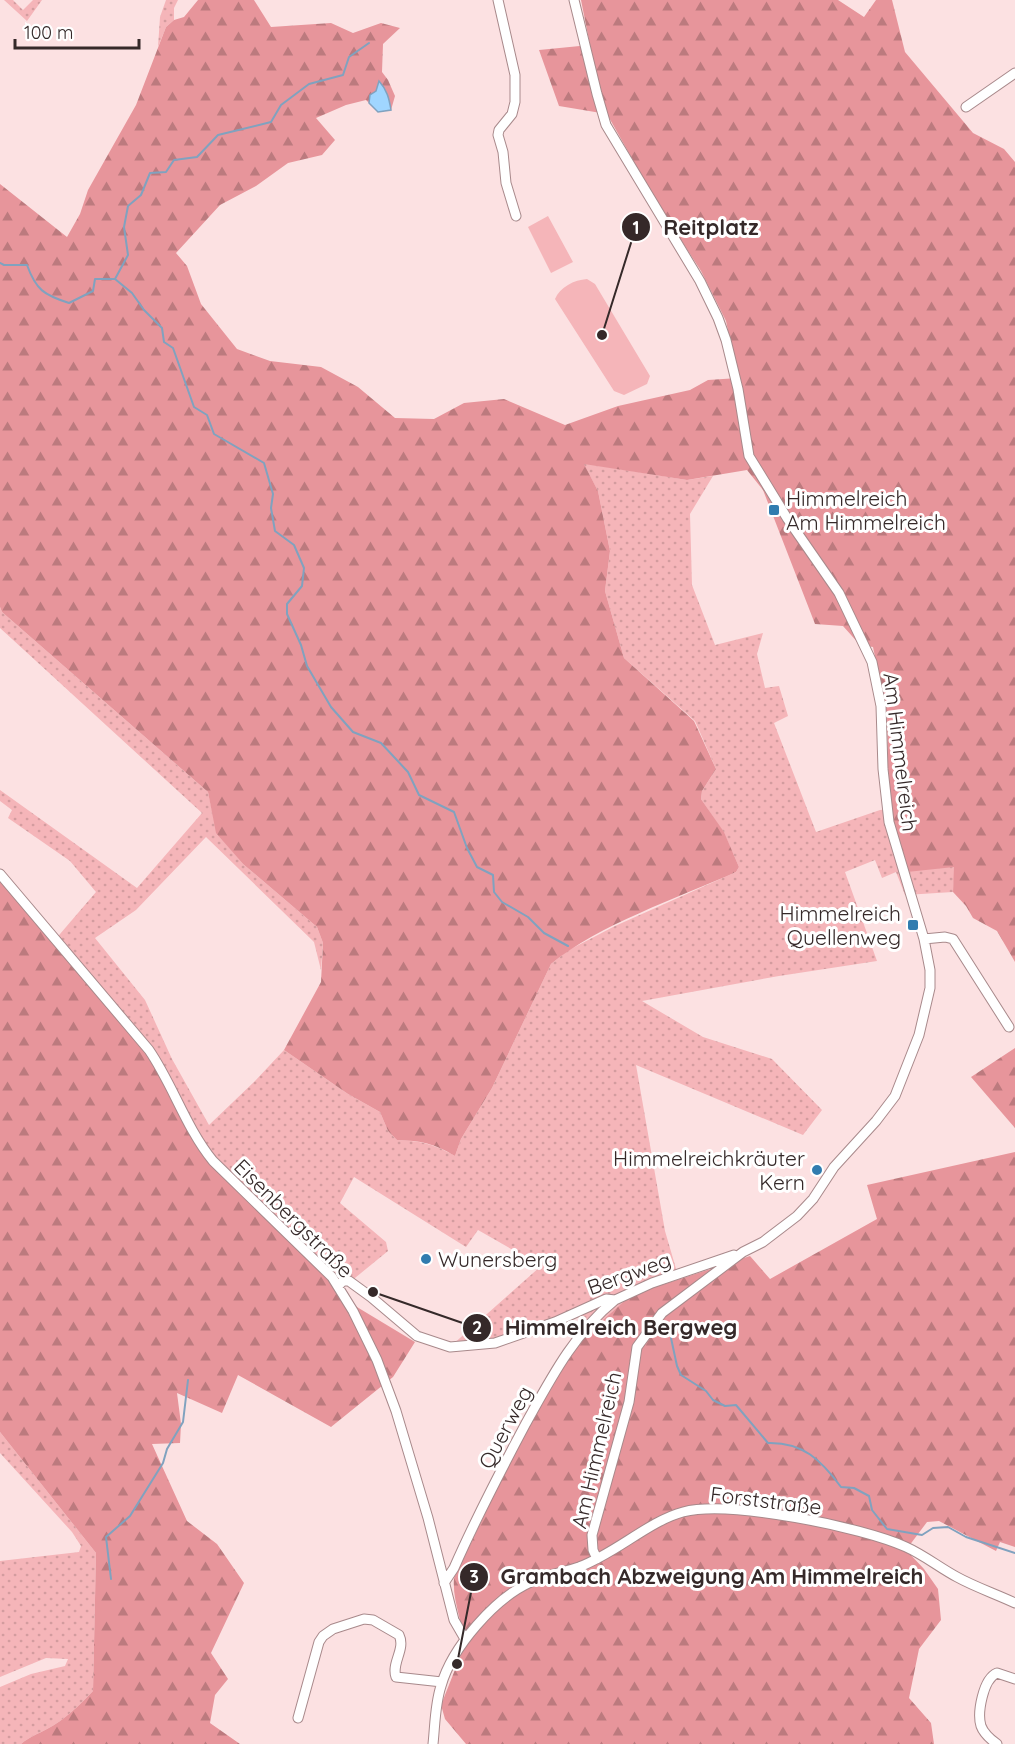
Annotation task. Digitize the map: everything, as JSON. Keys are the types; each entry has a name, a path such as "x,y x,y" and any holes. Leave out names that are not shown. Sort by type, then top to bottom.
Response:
{"street":[{"path":"498,0 515,75 515,102 512,114 499,130 498,135 503,152 506,183 516,216"},
{"name":"Am Himmelreich","path":"574,0 606,124 700,281 718,318 738,389 749,456 787,518 839,593 872,662 881,706 883,769 889,822 924,939 930,970 930,988 919,1035 895,1096 834,1167 813,1199 797,1216 763,1242 743,1252 662,1313 637,1347 629,1402 592,1535 593,1550 597,1559"},
{"path":"966,107 1015,73"},
{"name":"Eisenbergstraße","path":"0,874 149,1050 198,1141 213,1161 339,1285 377,1360 396,1411 428,1518 454,1620 465,1639"},
{"path":"924,939 945,937 953,939 1009,1027"},
{"name":"Bergweg","path":"339,1285 344,1281 349,1281 417,1336 450,1347 495,1343 555,1322 606,1299 615,1300 652,1284 743,1252"},
{"name":"Querweg","path":"444,1582 454,1568 502,1467 567,1352 600,1312 615,1300"},
{"name":"Forststraße","path":"433,1744 436,1710 442,1682 465,1639 505,1598 531,1582 597,1559 656,1524 682,1512 718,1509 817,1522 879,1537 907,1547 958,1578 1015,1603"},
{"path":"298,1718 319,1642 333,1629 358,1620 373,1620 399,1635 401,1645 394,1670 396,1677 442,1682"},
{"path":"997,1744 987,1737 980,1723 986,1685 989,1678 996,1673 1015,1679"}],"shaded area":[{"path":"4,0 13,0 23,10 33,0 42,0 27,21"},
{"path":"166,0 178,0 174,8 174,20 166,27 158,47 160,17"},
{"path":"548,216 573,262 551,273 528,227"},
{"path":"587,279 595,284 650,376 647,384 624,395 614,391 555,299 568,285"},
{"path":"583,463 687,480 713,476 690,514 692,585 715,645 763,633 757,654 765,688 779,686 788,716 774,723 816,832 880,810 891,809 955,867 953,892 905,895 896,872 882,878 875,860 845,872 877,961 642,1001 703,1037 772,1059 822,1110 803,1135 636,1065 665,1231 679,1279 631,1295 586,1335 586,1323 582,1314 533,1337 451,1346 541,1266 478,1230 466,1247 354,1177 340,1203 386,1242 388,1251 339,1291 224,1177 54,941 96,892 70,861 8,818 12,810 0,801 0,790 137,888 202,813 0,628 0,607 2,612 208,792 217,833 243,864 317,927 323,943 321,970 314,942 206,837 136,910 95,938 145,1000 172,1059 209,1125 284,1050 348,1094 380,1112 388,1131 397,1140 427,1144 455,1156 461,1139 492,1088 551,964 567,951 615,926 736,872 739,867 724,833 701,799 702,791 716,769 695,721 624,658 605,591 610,551 598,491"},
{"path":"0,1432 96,1553 93,1691 59,1721 21,1744 0,1744 0,1687 31,1674 65,1666 68,1659 46,1658 0,1677 0,1561 79,1552 81,1546 72,1532 0,1453"}],"green space":[{"path":"198,0 254,0 271,27 331,23 353,33 381,23 400,28 383,44 382,72 395,96 391,110 378,112 366,100 346,105 316,118 335,140 322,155 288,163 256,186 220,205 176,253 187,266 201,304 237,349 270,361 321,367 358,387 395,418 434,419 464,403 504,399 565,425 618,406 690,390 708,380 738,378 726,321 701,271 657,203 607,114 559,106 539,50 590,45 581,0 838,0 864,17 876,0 892,0 905,52 973,133 1004,149 1015,162 1015,962 997,931 973,918 953,892 954,867 907,872 892,824 887,715 873,647 860,645 843,626 815,624 763,490 747,470 687,480 584,464 598,491 610,551 605,591 624,658 694,721 716,769 702,791 701,799 724,832 739,867 736,872 615,925 570,950 551,964 492,1088 461,1139 455,1156 427,1144 397,1140 388,1131 380,1112 348,1094 284,1050 321,982 323,943 317,927 243,864 216,833 208,792 2,612 0,607 0,184 67,237 80,214 88,190 136,105 166,27 174,20 184,17"},
{"path":"0,879 147,1052 190,1131 330,1279 342,1298 415,1342 393,1377 331,1427 238,1375 222,1413 177,1393 181,1424 180,1443 152,1444 187,1521 217,1544 244,1583 211,1653 228,1679 215,1695 210,1723 240,1744 21,1744 59,1721 93,1691 96,1553 0,1432"},
{"path":"1015,1048 1015,1128 971,1077"},
{"path":"1015,1152 1015,1547 1000,1542 996,1551 939,1521 927,1522 906,1550 924,1569 938,1589 941,1620 919,1649 909,1698 931,1723 934,1744 466,1744 445,1719 441,1705 464,1647 454,1578 508,1466 553,1382 586,1335 631,1295 750,1256 770,1279 877,1219 867,1185"}],"water":[{"path":"379,81 387,94 391,110 378,112 369,103 370,95 376,91"}],"waterway":[{"path":"115,279 128,255 124,227 128,206 141,195 150,173 166,172 174,160 197,157 218,135 271,122 281,105 309,84 343,75 349,57 369,43"},
{"path":"0,263 27,265 42,290 69,303 93,291 95,279 115,279 132,293 144,310 162,328 164,342 173,348 194,407 207,415 214,434 264,463 273,494 271,508 275,531 294,545 304,568 302,586 287,604 287,614 301,645 307,666 331,707 353,732 381,743 408,772 419,795 454,812 467,848 477,867 493,875 494,892 502,902 528,917 544,933 568,946"},
{"path":"671,1338 681,1375 706,1391 713,1400 725,1406 736,1405 768,1443 780,1443 801,1449 818,1461 841,1487 854,1488 869,1496 872,1510 887,1529 922,1535 933,1528 948,1527 966,1537 1015,1553"},
{"path":"111,1579 106,1537 130,1516 163,1463 167,1449 183,1422 188,1380"}],"place":[{"name":"Reitplatz","path":"602,335"},
{"name":"Himmelreich Am Himmelreich","path":"774,510"},
{"name":"Himmelreich Quellenweg","path":"913,925"},
{"name":"Himmelreichkräuter Kern","path":"817,1170"},
{"name":"Wunersberg","path":"426,1259"},
{"name":"Himmelreich Bergweg","path":"373,1292"},
{"name":"Grambach Abzweigung Am Himmelreich","path":"457,1664"}]}
